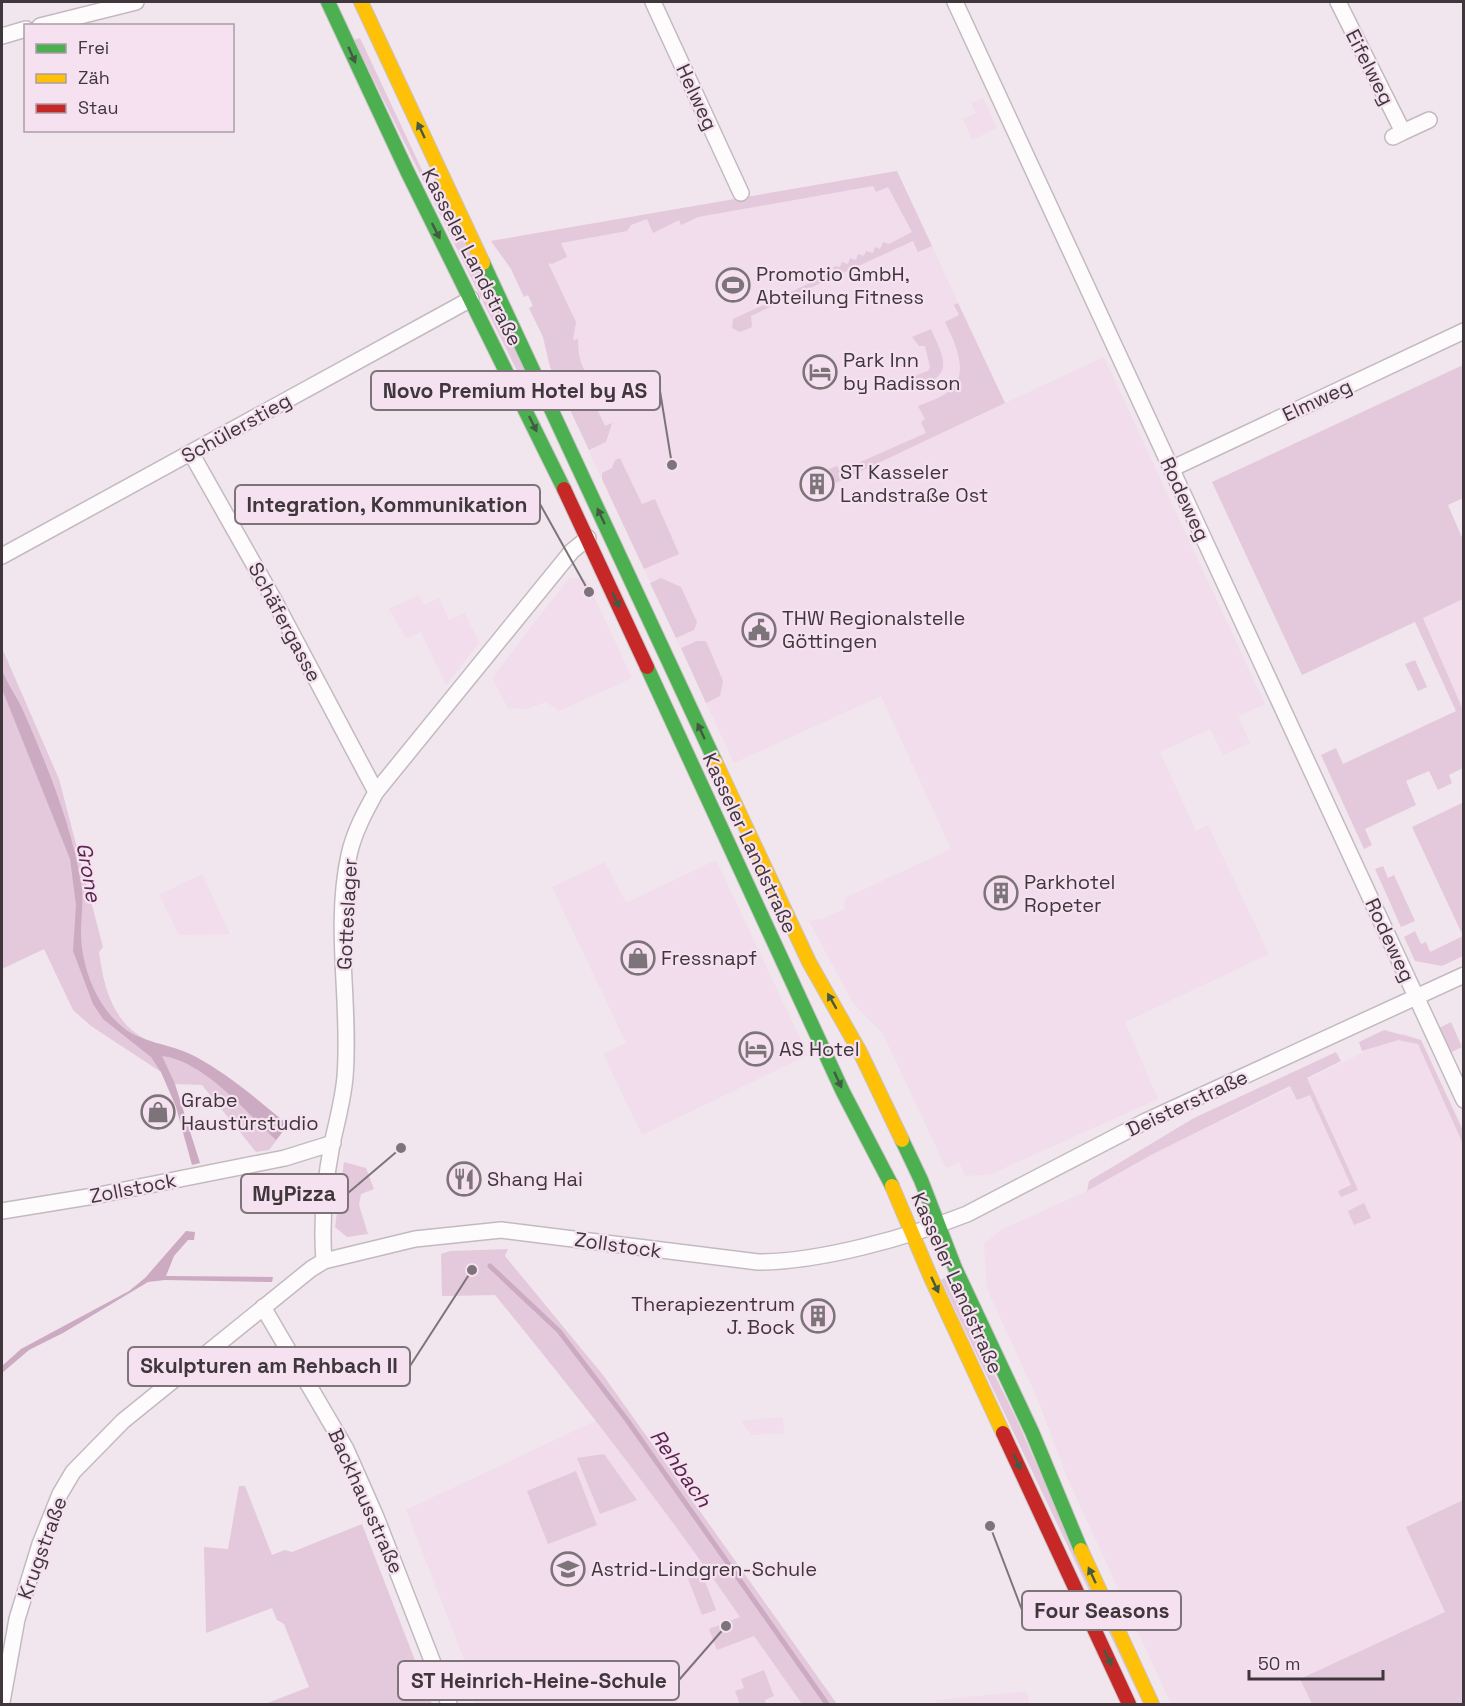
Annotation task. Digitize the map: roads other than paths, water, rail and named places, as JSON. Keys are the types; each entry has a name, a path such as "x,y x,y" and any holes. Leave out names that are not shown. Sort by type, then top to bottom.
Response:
{"main road":[{"name":"Kasseler Landstraße","path":"328,2 407,171 588,538 843,1092 896,1192 1129,1704"},
{"name":"Kasseler Landstraße","path":"361,2 809,962 860,1052 921,1180 955,1268 1032,1432 1065,1515 1152,1704"}],"street":[{"path":"48,24 136,2"},
{"name":"Helweg","path":"653,2 741,193"},
{"name":"Rodeweg","path":"955,2 1464,1100"},
{"name":"Eifelweg","path":"1338,2 1398,134 1429,120"},
{"path":"2,36 24,30"},
{"name":"Schülerstieg","path":"2,556 471,299"},
{"name":"Elmweg","path":"1171,469 1464,331"},
{"name":"Schäfergasse","path":"191,453 274,600 376,792"},
{"name":"Gotteslager","path":"324,1262 322,1239 333,1143 341,1112 345,1077 342,940 349,855 359,823 376,792 572,551 588,538"},
{"name":"Deisterstraße","path":"912,1231 939,1225 1057,1169 1146,1121 1464,975"},
{"name":"Zollstock","path":"2,1211 94,1196 285,1158 333,1143"},
{"name":"Zollstock","path":"324,1262 432,1236 501,1230 726,1260 773,1262 849,1248 912,1231"},
{"name":"Krugstraße","path":"2,1702 17,1619 40,1544 60,1494 73,1472 123,1421 290,1284 324,1262"},
{"name":"Backhausstraße","path":"263,1307 346,1449 376,1517 449,1704"}],"waterway":[{"name":"Rehbach","path":"490,1266 559,1331 627,1420 827,1704"}],"place":[{"name":"Promotio GmbH, Abteilung Fitness","path":"733,285"},
{"name":"Park Inn by Radisson","path":"820,372"},
{"name":"Novo Premium Hotel by AS","path":"672,465"},
{"name":"ST Kasseler Landstraße Ost","path":"817,484"},
{"name":"Integration, Kommunikation","path":"589,592"},
{"name":"THW Regionalstelle Göttingen","path":"759,630"},
{"name":"Parkhotel Ropeter","path":"1001,893"},
{"name":"Fressnapf","path":"638,958"},
{"name":"AS Hotel","path":"756,1049"},
{"name":"Grabe Haustürstudio","path":"158,1112"},
{"name":"MyPizza","path":"401,1148"},
{"name":"Shang Hai","path":"464,1179"},
{"name":"Skulpturen am Rehbach II","path":"472,1270"},
{"name":"Therapiezentrum J. Bock","path":"818,1316"},
{"name":"Four Seasons","path":"990,1526"},
{"name":"Astrid-Lindgren-Schule","path":"568,1569"},
{"name":"ST Heinrich-Heine-Schule","path":"726,1626"}],"water label":[{"name":"Grone","path":"89,872"}]}
